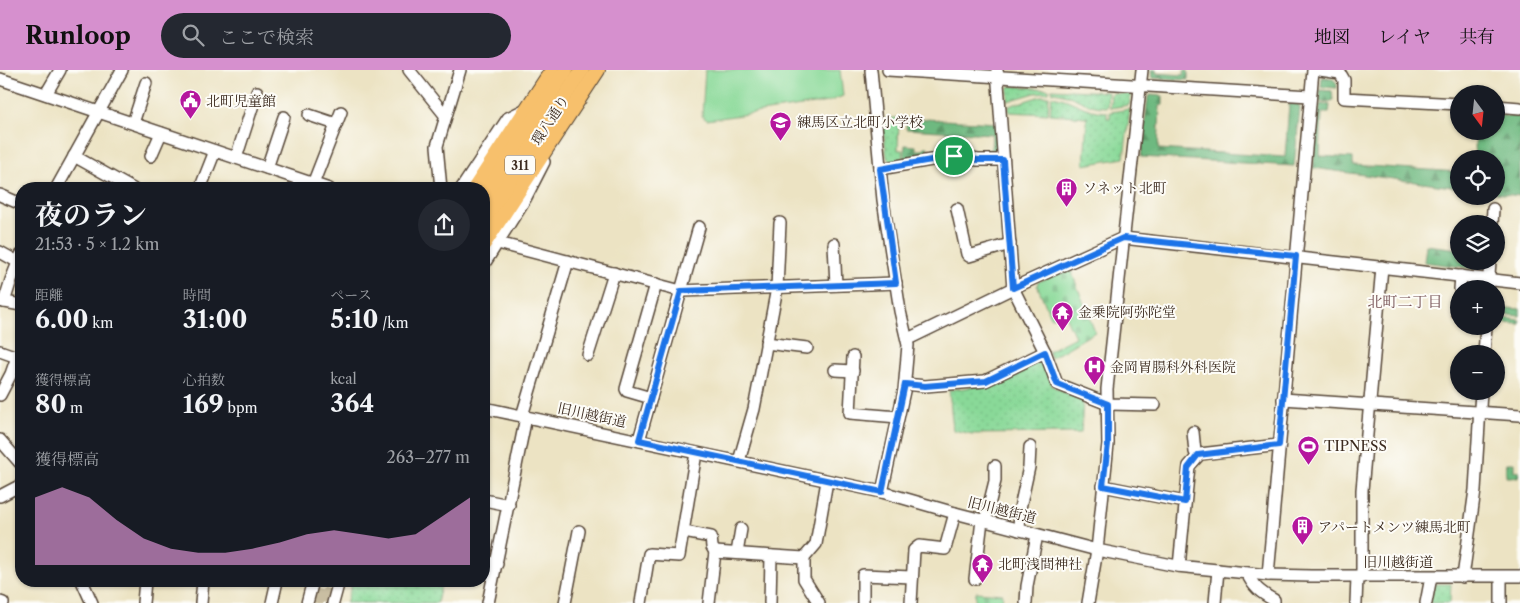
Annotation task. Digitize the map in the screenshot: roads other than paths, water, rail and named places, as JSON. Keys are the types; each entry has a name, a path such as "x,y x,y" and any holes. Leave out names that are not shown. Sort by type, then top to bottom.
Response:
{"main road":[{"path":"479,182 552,70"},
{"name":"環八通り","path":"490,189 555,111 566,70"},
{"name":"環八通り","path":"490,211 582,70"},
{"path":"490,233 555,111 598,70"}],"street":[{"path":"46,94 60,70"},
{"path":"60,182 122,70"},
{"path":"409,70 445,115"},
{"path":"441,182 436,146 460,70"},
{"path":"871,70 880,169 900,311 908,339 905,384 882,492"},
{"path":"888,70 997,73 1310,96"},
{"path":"1088,603 1097,550 1108,444 1107,389 1142,70"},
{"path":"1268,575 1313,70"},
{"path":"1320,70 1340,73 1344,80 1344,98 1450,104"},
{"path":"997,73 1013,288 1045,352 1057,384 1108,404 1155,405"},
{"path":"0,79 267,168 303,182"},
{"path":"132,124 146,83"},
{"path":"236,158 257,92"},
{"path":"1505,107 1520,108"},
{"path":"466,182 508,118 526,109"},
{"path":"490,255 525,199 555,111"},
{"path":"314,182 341,112"},
{"path":"309,115 336,124"},
{"path":"267,168 284,117"},
{"path":"152,156 161,133"},
{"path":"203,182 215,151"},
{"path":"74,156 120,182"},
{"path":"880,169 954,156 978,160 1003,160"},
{"path":"0,195 15,201"},
{"path":"957,209 969,256 1010,244"},
{"path":"1493,209 1493,215"},
{"path":"739,462 754,409 777,288 780,223"},
{"path":"639,440 699,226"},
{"path":"908,339 1013,288 1123,238 1296,256 1461,276 1474,280"},
{"path":"498,242 681,291 896,283"},
{"path":"834,244 836,285"},
{"path":"0,252 15,257"},
{"path":"488,603 509,506 524,417 568,261"},
{"path":"1356,603 1359,577 1362,490 1382,267"},
{"path":"15,271 2,301 15,304"},
{"path":"588,354 614,273"},
{"path":"1461,276 1461,280"},
{"path":"1505,283 1520,283"},
{"path":"651,398 627,391 626,389 656,284"},
{"path":"766,343 807,348"},
{"path":"0,351 15,356"},
{"path":"905,384 925,386 986,381 1045,352"},
{"path":"854,357 850,413 898,417"},
{"path":"0,395 15,363"},
{"path":"835,370 852,371"},
{"path":"1283,399 1520,415"},
{"path":"1463,577 1475,490 1481,400"},
{"name":"旧川越街道","path":"490,409 882,492 955,514 1097,550 1179,566 1268,575 1359,577 1520,576"},
{"path":"1193,432 1195,452 1198,455"},
{"path":"0,440 15,457"},
{"path":"1179,566 1188,468 1198,455 1279,445"},
{"path":"1020,530 1020,508 1029,467 1030,447"},
{"path":"641,603 648,556 651,554 679,556 696,453"},
{"path":"975,579 984,521 995,481 995,466"},
{"path":"819,603 804,579 804,558 816,544 827,481"},
{"path":"1103,486 1185,502"},
{"path":"0,496 15,488"},
{"path":"490,501 509,506"},
{"path":"911,603 915,549 920,546 945,549 955,514"},
{"path":"737,553 740,529"},
{"path":"565,603 579,531"},
{"path":"684,532 711,537 712,548 715,552 710,603"},
{"path":"1026,603 1027,586 1037,535"},
{"path":"715,552 804,558"},
{"path":"770,603 771,556"},
{"path":"490,562 497,564"},
{"path":"1215,603 1218,570"},
{"path":"1247,573 1251,583 1258,591 1274,600 1274,603"},
{"path":"863,603 863,575 912,576"},
{"path":"1426,603 1431,577"},
{"path":"1501,577 1501,603"},
{"path":"85,587 92,603"},
{"path":"143,603 144,587"},
{"path":"201,603 202,587"},
{"path":"272,603 276,587"},
{"path":"307,603 311,587"},
{"path":"333,603 337,587"}],"tunnel":[{"path":"316,603 320,587"},
{"path":"327,603 331,587"}],"place":[{"name":"北町児童館","path":"190,120"},
{"name":"練馬区立北町小学校","path":"781,141"},
{"name":"ソネット北町","path":"1067,207"},
{"name":"金乗院阿弥陀堂","path":"1062,331"},
{"name":"金岡胃腸科外科医院","path":"1094,386"},
{"name":"TIPNESS","path":"1308,465"},
{"name":"アパートメンツ練馬北町","path":"1302,546"},
{"name":"北町浅間神社","path":"982,583"}],"district":[{"name":"北町二丁目","path":"1405,301"}]}
